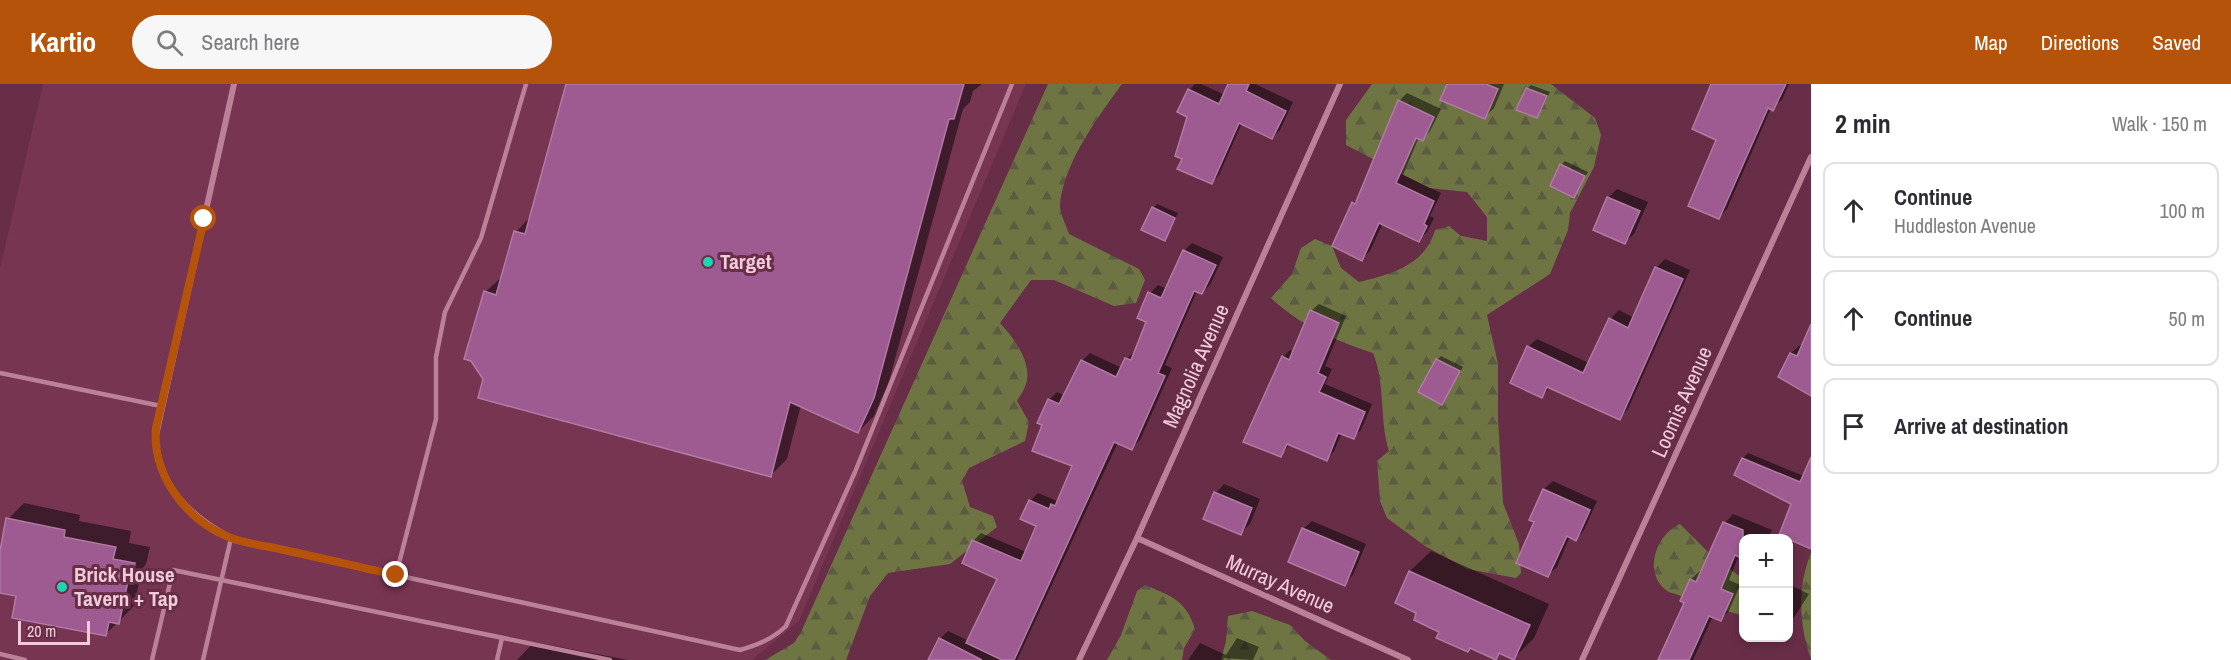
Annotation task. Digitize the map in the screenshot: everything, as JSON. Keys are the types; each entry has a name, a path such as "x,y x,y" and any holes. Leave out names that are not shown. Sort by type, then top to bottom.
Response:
{"street":[{"path":"231,538 201,521 178,499 157,457 155,440 234,84"},
{"name":"Magnolia Avenue","path":"1078,660 1137,538 1340,84"},
{"name":"Loomis Avenue","path":"1582,660 1811,157"},
{"name":"Murray Avenue","path":"1137,538 1408,660"}],"lane":[{"path":"396,575 436,419 436,357 445,312 481,238 526,84"},
{"path":"203,660 231,538 740,650 762,643 780,632 786,626 855,472 1012,84"},
{"path":"0,373 161,406"},
{"path":"152,660 173,570 610,660"},
{"path":"497,660 502,638"},
{"path":"0,654 25,660"}],"shaded area":[{"path":"43,84 1026,84 799,621 752,660 0,660 0,268"}],"green space":[{"path":"1048,84 1122,84 1093,125 1075,156 1063,187 1060,207 1069,234 1139,269 1145,280 1136,303 1114,306 1054,280 1031,280 1000,323 1016,343 1027,368 1026,384 1017,401 1029,422 1025,441 969,468 962,481 970,507 993,516 997,527 950,564 888,573 870,596 846,660 765,660 794,643 801,632"},
{"path":"1372,84 1551,84 1595,118 1601,135 1594,167 1570,213 1568,230 1550,274 1487,315 1498,364 1498,418 1503,503 1519,544 1521,573 1516,578 1467,569 1425,546 1387,518 1380,501 1377,461 1389,451 1384,427 1380,377 1373,353 1345,343 1306,324 1271,298 1292,274 1301,248 1315,239 1332,246 1341,268 1359,282 1395,271 1415,260 1424,252 1435,230 1449,226 1461,236 1487,241 1487,217 1467,192 1429,188 1346,145 1346,120"},
{"path":"1680,524 1708,552 1739,576 1739,615 1669,592 1661,585 1656,576 1655,556 1658,546 1671,529"},
{"path":"1811,553 1811,659 1804,633 1801,606 1803,579"},
{"path":"1145,585 1176,600 1187,611 1191,619 1195,629 1184,648 1182,660 1107,660 1121,635 1137,591"},
{"path":"1252,611 1290,625 1305,641 1331,660 1221,660 1226,641 1228,616"}],"building":[{"name":"Target","path":"566,84 964,84 954,119 949,119 874,398 858,433 790,402 771,477 478,398 483,379 471,361 464,359 484,291 496,295 514,231 525,234"},
{"path":"1228,84 1249,84 1246,91 1286,111 1272,139 1239,123 1212,184 1177,169 1182,159 1175,156 1187,117 1177,112 1188,89 1219,104"},
{"path":"1447,84 1486,84 1498,89 1485,119 1440,100"},
{"path":"1711,84 1786,84 1773,111 1768,108 1719,219 1688,206 1716,140 1692,129"},
{"path":"1526,88 1547,96 1537,118 1516,110"},
{"path":"1398,100 1434,117 1423,141 1416,138 1396,183 1434,201 1424,224 1427,226 1419,242 1379,223 1362,261 1332,246 1352,202 1355,204"},
{"path":"1560,164 1585,176 1574,198 1550,186"},
{"path":"1607,197 1640,211 1625,244 1593,230"},
{"path":"1152,207 1175,218 1165,241 1141,230"},
{"path":"1183,250 1216,265 1202,294 1194,291 1158,373 1165,376 1132,450 1114,442 1014,660 1002,660 966,643 997,579 962,563 972,540 1021,561 1036,526 1020,519 1029,500 1049,509 1051,504 1055,506 1072,466 1032,451 1042,425 1037,423 1048,399 1059,404 1081,360 1116,377 1125,358 1131,360 1146,322 1137,318 1148,292 1161,298"},
{"path":"1655,267 1683,279 1620,420 1547,387 1542,398 1510,383 1527,346 1583,373 1609,318 1628,328"},
{"path":"1310,310 1339,323 1318,373 1326,377 1319,392 1365,412 1354,439 1338,433 1327,461 1287,444 1281,457 1243,442 1282,356 1289,360"},
{"path":"1811,324 1811,396 1778,377 1790,353 1797,356"},
{"path":"1436,359 1460,371 1442,405 1418,392"},
{"path":"1811,457 1811,549 1793,541 1793,534 1779,534 1791,504 1734,475 1742,458 1800,482"},
{"path":"1543,489 1590,510 1576,541 1567,536 1548,577 1516,563 1534,522 1529,520"},
{"path":"1214,492 1252,508 1241,535 1203,519"},
{"path":"6,518 65,530 64,537 116,547 113,559 135,563 131,582 128,581 119,624 109,622 106,636 12,618 16,596 0,593 0,551"},
{"path":"1723,522 1743,530 1743,534 1739,534 1739,557 1735,555 1721,589 1733,594 1721,621 1709,616 1689,660 1658,660 1684,603 1680,601 1690,579 1696,582"},
{"path":"1302,528 1359,552 1345,586 1288,562"},
{"path":"1409,571 1530,625 1514,660 1499,653 1496,660 1470,648 1468,652 1436,638 1439,632 1414,620 1416,613 1395,603"},
{"path":"939,638 982,660 928,660"}],"place":[{"name":"Target","path":"708,262"},
{"name":"Brick House Tavern + Tap","path":"62,587"}],"route":[{"path":"204,219 156,428 157,457 164,476 178,499 201,521 231,538 396,575"}]}
